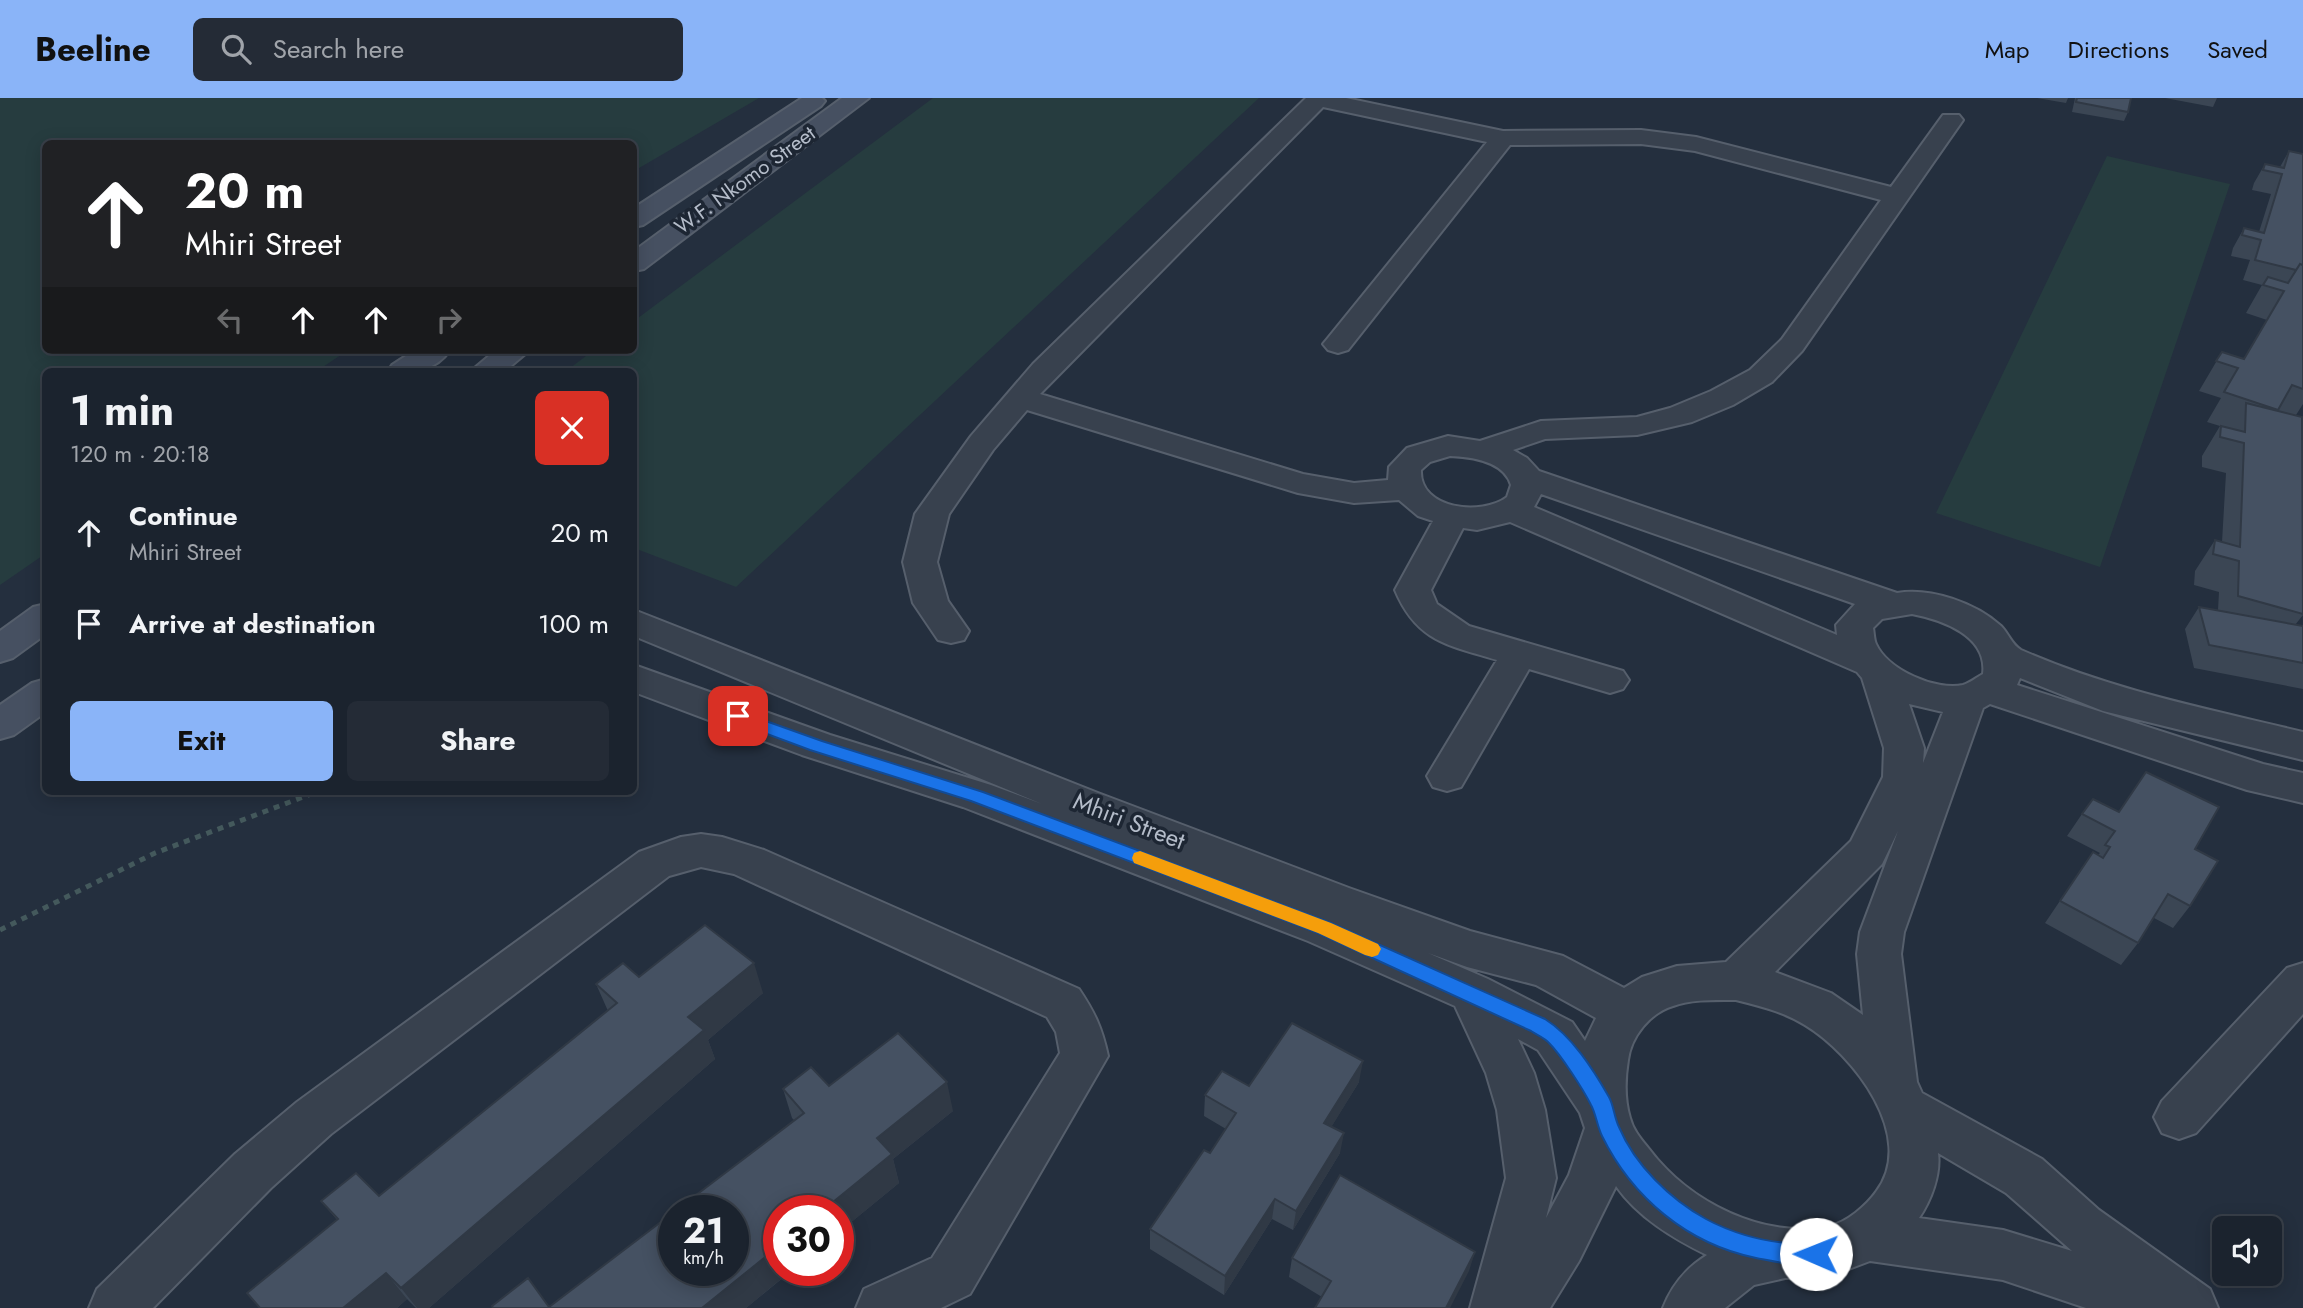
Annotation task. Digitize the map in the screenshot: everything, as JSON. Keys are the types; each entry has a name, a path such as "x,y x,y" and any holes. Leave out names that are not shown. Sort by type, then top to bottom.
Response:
{"main road":[{"name":"W.F. Nkomo Street","path":"637,217 817,98"},
{"name":"W.F. Nkomo Street","path":"637,260 857,98"},
{"path":"408,368 429,354"},
{"path":"490,368 509,354"},
{"path":"0,649 42,619"},
{"path":"0,725 42,695"}],"street":[{"path":"951,631 931,603 920,562 932,514 982,443 1044,370 1319,98 1503,138 1667,139 1696,144 1896,196"},
{"path":"1486,449 1541,430 1637,426 1681,415 1721,398 1761,376 1792,345 1951,120"},
{"path":"1338,344 1503,138"},
{"path":"1020,398 1298,483 1354,493 1406,489"},
{"path":"1524,477 1527,489 1522,500 1511,510 1495,517 1474,519 1452,517 1432,511 1416,501 1406,489 1403,476 1406,464 1416,455 1448,446 1486,449 1509,461 1524,477 1890,603 1935,606 1979,627 1994,641 1987,682 1882,932 1880,954 1900,1095 1914,1145 1911,1181 1896,1213 1868,1236 1845,1247 1816,1254 1757,1257 1722,1272 1690,1308"},
{"path":"1511,510 1682,582 1872,668 1920,695 1943,699 1987,682 2103,697 2303,746"},
{"path":"1452,517 1413,590 1422,611 1456,635 1609,680"},
{"path":"1682,582 1710,541"},
{"path":"1736,981 1867,852 1903,777 1904,748 1872,668 1855,645 1853,630 1859,617 1871,608 1890,603"},
{"name":"Mhiri Street","path":"637,623 1083,804 1334,900 1467,949 1548,969 1627,1012"},
{"path":"1447,776 1519,654"},
{"name":"Mhiri Street","path":"637,679 816,745 977,796 1324,928 1472,993 1555,1036 1605,1116 1629,1165 1659,1198 1698,1226 1741,1245 1786,1254"},
{"path":"1987,682 2168,748 2261,779 2303,788"},
{"path":"2152,709 2168,748"},
{"path":"116,1308 253,1171 314,1118 654,864 684,851 704,848 749,862 1063,1003 1079,1028 1084,1056 951,1276 883,1308"},
{"path":"1520,1308 1561,1243 1586,1194 1605,1116 1600,1068 1609,1037 1627,1012 1656,991 1694,982 1736,981 1797,998 1825,1013 1851,1033 1874,1056 1900,1095 2024,1176 2081,1227 2191,1308"},
{"path":"2179,1117 2303,982"},
{"path":"1472,993 1510,1073 1521,1110 1531,1178 1497,1308"},
{"path":"1868,1236 2003,1255 2167,1308"}],"path":[{"path":"0,930 155,853 308,795"}],"green space":[{"path":"0,98 759,98 637,169 637,140 42,140 42,354 342,354 321,368 42,368 42,556 0,585"},
{"path":"933,98 1259,98 736,587 637,549 637,368 570,368 589,354 637,354 637,319"},
{"path":"2107,156 2230,184 2100,567 1936,513"}],"building":[{"path":"2077,98 2131,98 2128,112 2076,102"},
{"path":"2289,151 2303,154 2303,265 2300,264 2296,270 2255,260 2261,240 2242,235 2244,228 2264,233 2282,174 2263,170 2265,164 2284,168"},
{"path":"2300,264 2303,265 2303,389 2292,385 2278,410 2224,392 2238,368 2216,361 2222,352 2244,359 2284,291 2263,285 2268,277 2288,283"},
{"path":"2246,403 2302,417 2303,614 2238,596 2239,561 2213,554 2215,540 2240,547 2244,443 2220,437 2221,426 2245,432"},
{"path":"2199,607 2303,626 2303,663 2209,645"},
{"path":"2146,772 2219,807 2195,849 2218,861 2190,906 2168,894 2138,943 2060,901 2093,852 2103,858 2110,847 2105,845 2115,831 2082,814 2093,799 2119,812"},
{"path":"705,925 754,963 688,1017 704,1030 401,1288 386,1273 343,1308 260,1308 247,1293 338,1219 321,1201 356,1173 379,1196 617,1003 596,984 623,963 639,977"},
{"path":"1292,1023 1363,1061 1324,1123 1344,1133 1296,1211 1275,1199 1225,1276 1150,1229 1204,1150 1210,1153 1236,1113 1205,1095 1222,1071 1249,1086"},
{"path":"898,1033 947,1082 877,1138 892,1154 842,1195 763,1195 763,1259 749,1270 749,1195 696,1195 804,1113 783,1089 811,1067 829,1086"},
{"path":"1340,1175 1475,1252 1446,1308 1315,1308 1331,1281 1292,1258"},
{"path":"658,1224 658,1286 729,1286 702,1308 493,1308 492,1306 528,1278 549,1307"}],"slow traffic":[{"path":"1140,858 1372,949"}],"route":[{"path":"738,716 816,745 977,796 1324,928 1538,1025 1555,1036 1601,1103 1609,1130 1629,1165 1659,1198 1698,1226 1741,1245 1786,1254 1816,1254"}]}
